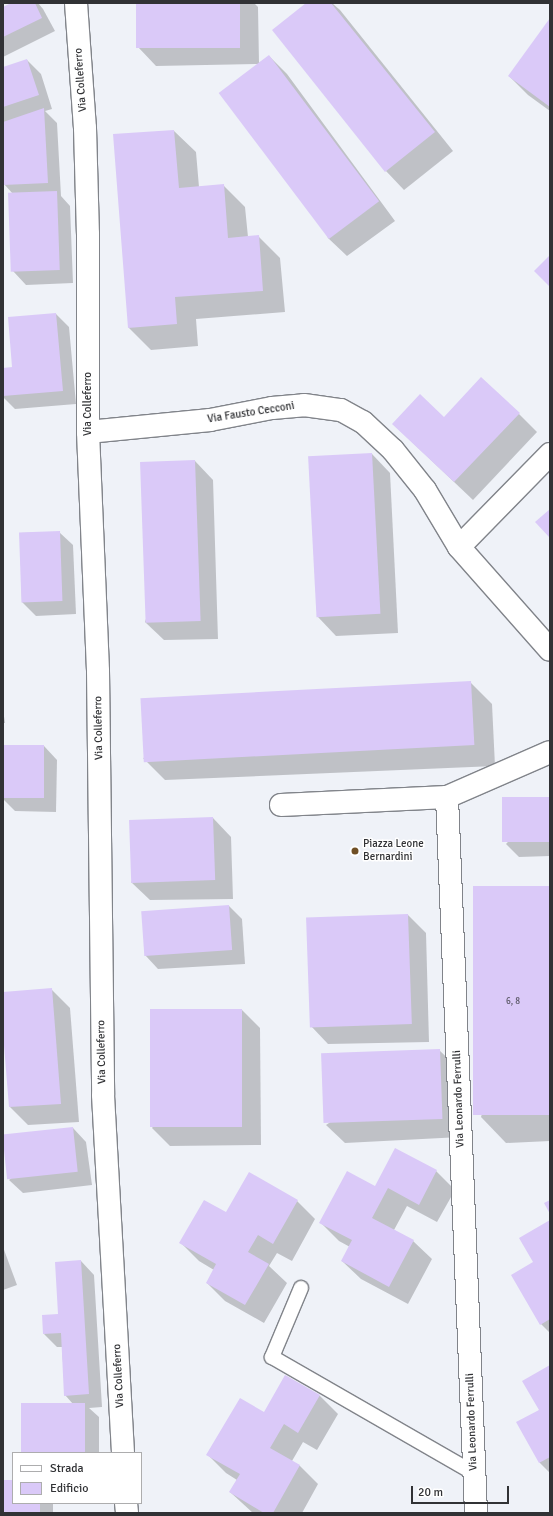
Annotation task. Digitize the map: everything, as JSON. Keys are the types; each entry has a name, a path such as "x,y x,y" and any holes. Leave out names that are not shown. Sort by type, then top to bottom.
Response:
{"street":[{"name":"Via Colleferro","path":"76,3 84,128 88,234 88,432 98,671 103,1095 123,1452"},
{"name":"Via Fausto Cecconi","path":"88,432 210,420 272,408 310,406 341,410 363,422 393,450 425,490 459,547 550,650"},
{"path":"459,547 550,454"},
{"path":"280,805 447,797 550,752"},
{"name":"Via Leonardo Ferrulli","path":"447,797 476,1513"}],"lane":[{"path":"301,1288 272,1356 474,1473"}],"building":[{"path":"11,3 35,3 42,18 3,37 3,7"},
{"path":"136,3 240,3 240,48 136,48"},
{"path":"306,3 331,3 435,132 385,172 272,30"},
{"path":"550,18 550,107 508,76"},
{"path":"269,55 379,201 329,239 219,93"},
{"path":"27,59 39,95 3,107 3,67"},
{"path":"44,108 48,183 3,185 3,122"},
{"path":"174,130 179,188 224,184 228,238 259,235 263,291 175,297 177,324 128,328 113,134"},
{"path":"57,191 60,270 11,272 8,193"},
{"path":"550,255 550,287 534,271"},
{"path":"56,313 63,391 3,396 3,368 12,367 8,317"},
{"path":"481,377 520,413 454,482 392,424 420,394 444,417"},
{"path":"372,453 380,614 317,617 308,456"},
{"path":"195,460 201,621 146,623 140,462"},
{"path":"550,509 550,538 535,522"},
{"path":"60,531 62,601 21,602 19,532"},
{"path":"471,681 474,745 144,762 140,698"},
{"path":"3,745 44,745 44,798 3,798"},
{"path":"502,797 550,797 550,842 502,842"},
{"path":"213,817 215,880 131,883 129,820"},
{"path":"473,886 550,886 550,1115 473,1115"},
{"path":"229,905 232,950 144,956 141,911"},
{"path":"408,914 412,1024 310,1027 306,918"},
{"path":"52,988 61,1104 9,1107 3,1033 3,992"},
{"path":"150,1009 242,1009 242,1127 150,1127"},
{"path":"440,1049 442,1119 324,1123 321,1053"},
{"path":"73,1127 78,1172 7,1179 3,1134"},
{"path":"395,1148 437,1170 419,1205 388,1188 372,1218 414,1240 389,1287 341,1261 352,1240 319,1223 347,1171 375,1186"},
{"path":"249,1172 298,1200 273,1244 258,1235 248,1252 269,1264 245,1305 206,1283 216,1264 179,1243 204,1200 226,1212"},
{"path":"550,1200 550,1214 544,1203"},
{"path":"550,1220 550,1319 540,1325 511,1275 533,1262 519,1238"},
{"path":"81,1260 89,1394 64,1396 61,1333 43,1334 42,1315 58,1314 55,1262"},
{"path":"550,1365 550,1457 539,1463 516,1422 539,1410 522,1381"},
{"path":"285,1375 320,1395 298,1433 284,1424 270,1448 300,1465 273,1513 264,1513 229,1492 240,1474 206,1455 240,1398 264,1412"},
{"path":"21,1403 85,1403 85,1452 21,1452"},
{"path":"3,1480 12,1480 12,1504 40,1504 40,1513 3,1513"}],"place":[{"name":"Piazza Leone Bernardini","path":"355,851"}]}
